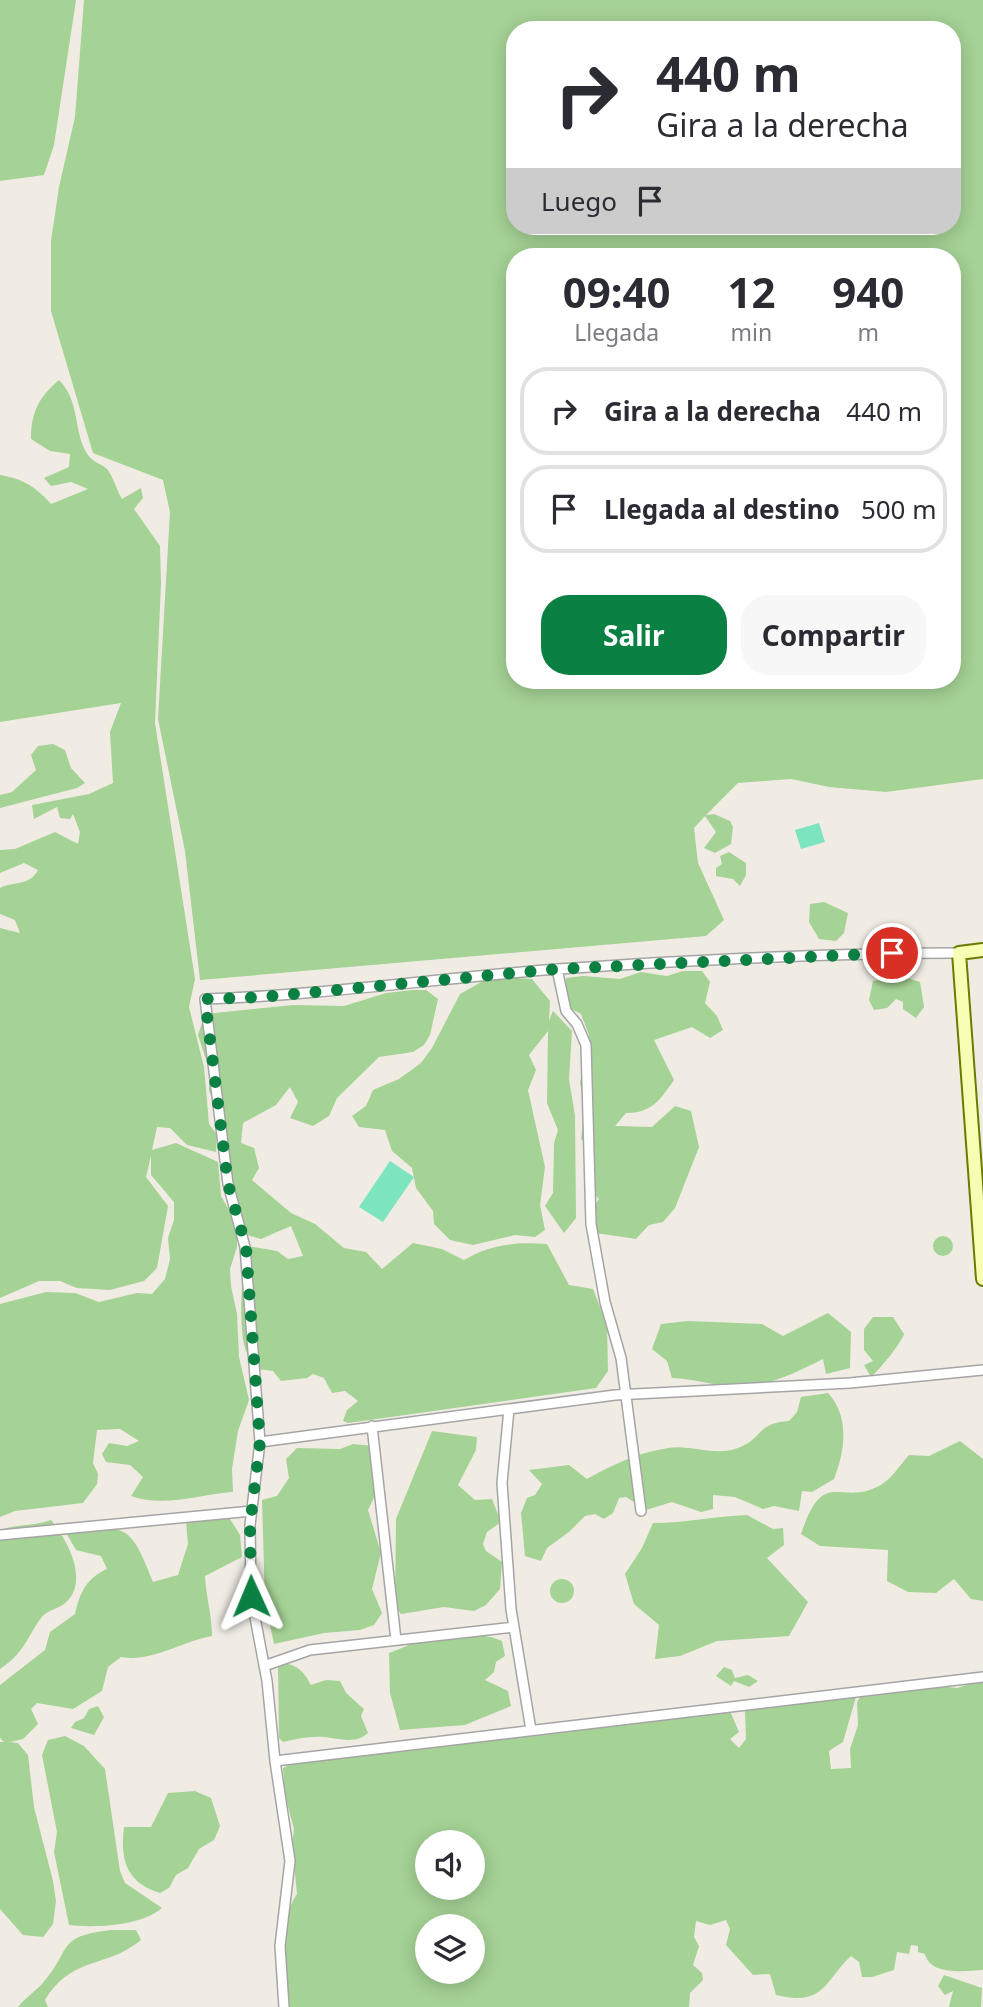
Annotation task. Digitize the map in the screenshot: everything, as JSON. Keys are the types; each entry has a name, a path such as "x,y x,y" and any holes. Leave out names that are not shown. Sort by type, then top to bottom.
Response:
{"street":[{"path":"284,2007 281,1946 290,1861 264,1666 251,1596 252,1511 260,1442 246,1247 228,1184 205,999 262,997 557,969 983,950"},
{"path":"959,953 983,1279"},
{"path":"557,969 566,1011 577,1024 586,1045 592,1223 605,1302 621,1358 640,1511"},
{"path":"260,1442 625,1394 850,1383 983,1370"},
{"path":"509,1409 502,1483 514,1627 531,1730"},
{"path":"372,1426 396,1640"},
{"path":"0,1535 252,1511"},
{"path":"264,1666 310,1650 514,1627"},
{"path":"275,1761 983,1677"}],"green space":[{"path":"0,0 76,0 54,145 44,175 0,181"},
{"path":"84,0 983,0 983,779 886,792 829,787 791,779 738,783 706,815 714,814 730,821 733,827 731,844 715,853 704,848 716,832 705,816 694,828 698,863 724,920 706,936 200,980 185,851 158,719 170,512 163,480 93,453 51,311 51,241 59,187 75,117"},
{"path":"59,380 70,397 79,434 88,456 107,469 122,499 141,488 143,498 134,509 160,546 155,723 195,979 189,1007 204,1067 209,1124 217,1135 216,1152 187,1145 170,1128 157,1127 152,1150 176,1143 218,1162 221,1196 237,1224 237,1247 230,1269 231,1286 237,1314 239,1357 249,1400 238,1431 232,1469 233,1492 169,1501 131,1496 143,1477 130,1465 106,1462 102,1454 109,1443 127,1446 139,1441 120,1429 97,1430 93,1463 98,1474 97,1484 83,1503 15,1511 0,1517 0,1304 46,1292 75,1293 99,1302 137,1293 152,1294 165,1279 170,1259 168,1238 174,1220 174,1202 151,1175 151,1156 146,1177 168,1206 157,1268 144,1281 110,1290 77,1288 60,1281 39,1281 0,1298 0,928 20,933 15,920 0,914 0,888 31,879 38,870 24,863 0,873 0,850 15,849 55,832 78,844 80,832 73,814 70,819 60,818 57,807 34,819 32,805 89,794 113,783 110,732 121,703 0,722 0,475 28,484 51,504 88,489 71,482 51,486 44,478 69,467 70,454 50,451 31,439 38,406"},
{"path":"53,744 65,750 71,768 85,783 77,788 0,808 0,795 12,792 36,770 31,755 38,746"},
{"path":"819,823 825,842 801,849 795,830"},
{"path":"729,852 746,863 746,875 740,886 733,879 716,876 716,868 722,864 720,856"},
{"path":"824,902 848,913 844,933 836,941 819,939 809,922 810,904"},
{"path":"683,971 702,971 710,982 705,1003 717,1016 723,1030 710,1038 692,1027 654,1040 674,1080 655,1104 642,1111 626,1113 615,1126 652,1127 675,1106 691,1111 699,1147 675,1208 663,1222 649,1225 636,1239 596,1233 592,1209 599,1199 587,1187 593,1149 581,1139 585,1109 580,1083 589,1035 581,1014 562,1004 566,978 583,976 620,979 641,972 667,976"},
{"path":"492,976 532,979 550,1001 549,1021 553,1011 572,1031 569,1079 575,1116 576,1218 564,1233 545,1206 553,1193 554,1143 558,1130 547,1103 548,1031 529,1055 536,1070 528,1090 545,1167 540,1205 545,1230 535,1237 515,1235 473,1245 450,1240 434,1224 433,1211 416,1188 412,1168 392,1151 385,1130 359,1127 352,1116 366,1106 373,1090 399,1079 421,1063 432,1048 460,994"},
{"path":"904,977 920,982 924,1007 916,1018 903,1009 903,1002 896,999 887,1008 874,1010 869,1000 873,981"},
{"path":"426,990 438,999 430,1035 424,1045 413,1052 379,1057 337,1098 329,1116 313,1126 290,1118 298,1102 290,1087 276,1105 243,1123 241,1143 254,1148 259,1168 252,1180 291,1213 315,1224 344,1248 366,1252 382,1269 413,1243 442,1249 464,1260 484,1250 504,1245 547,1244 569,1285 593,1289 607,1325 608,1371 596,1388 348,1423 343,1421 347,1410 358,1401 345,1391 332,1393 324,1378 313,1374 307,1378 281,1381 273,1371 258,1369 247,1353 242,1329 241,1298 248,1246 277,1251 288,1259 303,1256 291,1226 261,1239 244,1234 232,1199 218,1114 209,1090 209,1069 198,1035 205,1014 293,1005 344,1006 386,993"},
{"path":"390,1161 414,1177 383,1222 359,1207"},
{"path":"943,1236 950,1239 953,1246 950,1253 943,1256 936,1253 933,1246 936,1239"},
{"path":"828,1313 851,1332 850,1368 826,1374 823,1359 769,1383 736,1388 672,1378 667,1361 652,1349 661,1324 688,1321 762,1324 783,1336"},
{"path":"873,1317 893,1317 904,1334 889,1357 871,1377 864,1365 873,1361 864,1350 864,1329"},
{"path":"828,1393 840,1413 843,1434 841,1457 834,1479 812,1492 802,1491 799,1511 774,1506 763,1509 735,1497 713,1495 713,1509 701,1512 672,1502 646,1510 626,1497 619,1498 613,1513 604,1519 595,1514 585,1516 547,1548 541,1561 525,1556 521,1513 527,1498 535,1495 542,1484 529,1470 569,1465 587,1479 626,1460 657,1450 677,1447 721,1451 738,1448 765,1428 778,1422 789,1421 797,1412 801,1397"},
{"path":"432,1431 477,1437 476,1450 458,1485 475,1500 492,1499 501,1522 487,1532 483,1544 486,1551 502,1562 500,1589 486,1605 474,1611 444,1607 401,1614 395,1606 396,1519"},
{"path":"960,1441 983,1459 983,1601 971,1599 954,1579 936,1593 908,1592 887,1581 888,1550 820,1546 801,1534 809,1513 817,1500 825,1494 853,1493 879,1486 909,1455 929,1456"},
{"path":"353,1444 373,1446 379,1487 368,1510 381,1553 372,1589 382,1613 374,1625 360,1630 324,1633 274,1644 265,1601 262,1500 277,1496 289,1478 286,1459 297,1448 340,1449"},
{"path":"227,1514 240,1535 242,1557 205,1576 212,1636 143,1657 121,1657 108,1667 102,1691 73,1709 37,1703 31,1709 38,1724 23,1739 10,1742 18,1743 28,1755 34,1807 56,1901 53,1924 43,1937 23,1935 0,1909 0,1742 4,1742 0,1738 0,1685 45,1650 50,1632 75,1614 85,1587 107,1569 101,1556 76,1550 65,1531 102,1528 124,1532 138,1549 153,1582 178,1575 188,1544 186,1520"},
{"path":"747,1515 773,1529 783,1528 784,1545 767,1558 808,1602 789,1636 717,1641 680,1656 655,1659 659,1625 634,1604 625,1574 642,1548 653,1523"},
{"path":"51,1520 64,1538 74,1561 76,1585 64,1604 43,1616 20,1651 0,1669 0,1530"},
{"path":"562,1579 573,1586 574,1591 567,1602 562,1603 551,1596 550,1591 557,1580"},
{"path":"418,1633 483,1636 502,1641 505,1656 496,1662 494,1672 485,1680 508,1691 511,1706 465,1725 400,1730 390,1693 389,1653 407,1646"},
{"path":"278,1662 298,1668 311,1685 326,1680 340,1681 346,1693 364,1709 361,1716 368,1733 352,1740 314,1737 283,1742 279,1738"},
{"path":"724,1667 732,1670 735,1678 748,1675 758,1681 749,1687 734,1681 731,1686 716,1676"},
{"path":"983,1682 983,1970 941,1969 928,1961 925,1954 918,1952 918,1946 911,1945 909,1954 897,1952 894,1970 872,1977 862,1977 859,1962 851,1956 822,1989 805,1997 792,1998 776,1995 770,1974 753,1975 726,1945 730,1929 726,1920 710,1925 696,1921 694,1937 699,1946 693,1965 702,1973 703,1980 690,1993 689,2007 290,2007 284,1949 287,1919 297,1894 292,1845 294,1829 285,1795 283,1768 298,1761 673,1709 678,1714 730,1711 739,1732 730,1739 739,1748 746,1739 745,1710 849,1695 856,1697 843,1742 829,1751 831,1769 851,1768 850,1749 858,1725 857,1702 860,1697 872,1690 922,1684 957,1688"},
{"path":"98,1706 104,1717 94,1735 71,1728 75,1722 84,1718 89,1709"},
{"path":"65,1736 84,1746 105,1769 120,1871 125,1883 162,1908 153,1914 118,1924 69,1925 54,1852 57,1832 42,1755 48,1740"},
{"path":"195,1791 211,1798 220,1826 214,1840 199,1849 188,1868 176,1875 169,1888 160,1893 139,1883 128,1868 123,1850 124,1827 151,1827 168,1793"},
{"path":"111,1930 136,1930 141,1940 128,1949 67,1976 45,2000 48,2007 18,2007 52,1972 67,1946 73,1941 81,1936"},
{"path":"944,1975 982,1988 981,2007 949,2007 953,1991 945,1995 938,1986"}],"route":[{"path":"251,1596 250,1525 260,1442 250,1339 246,1247 228,1184 205,999 262,997 557,969 892,953"}]}
